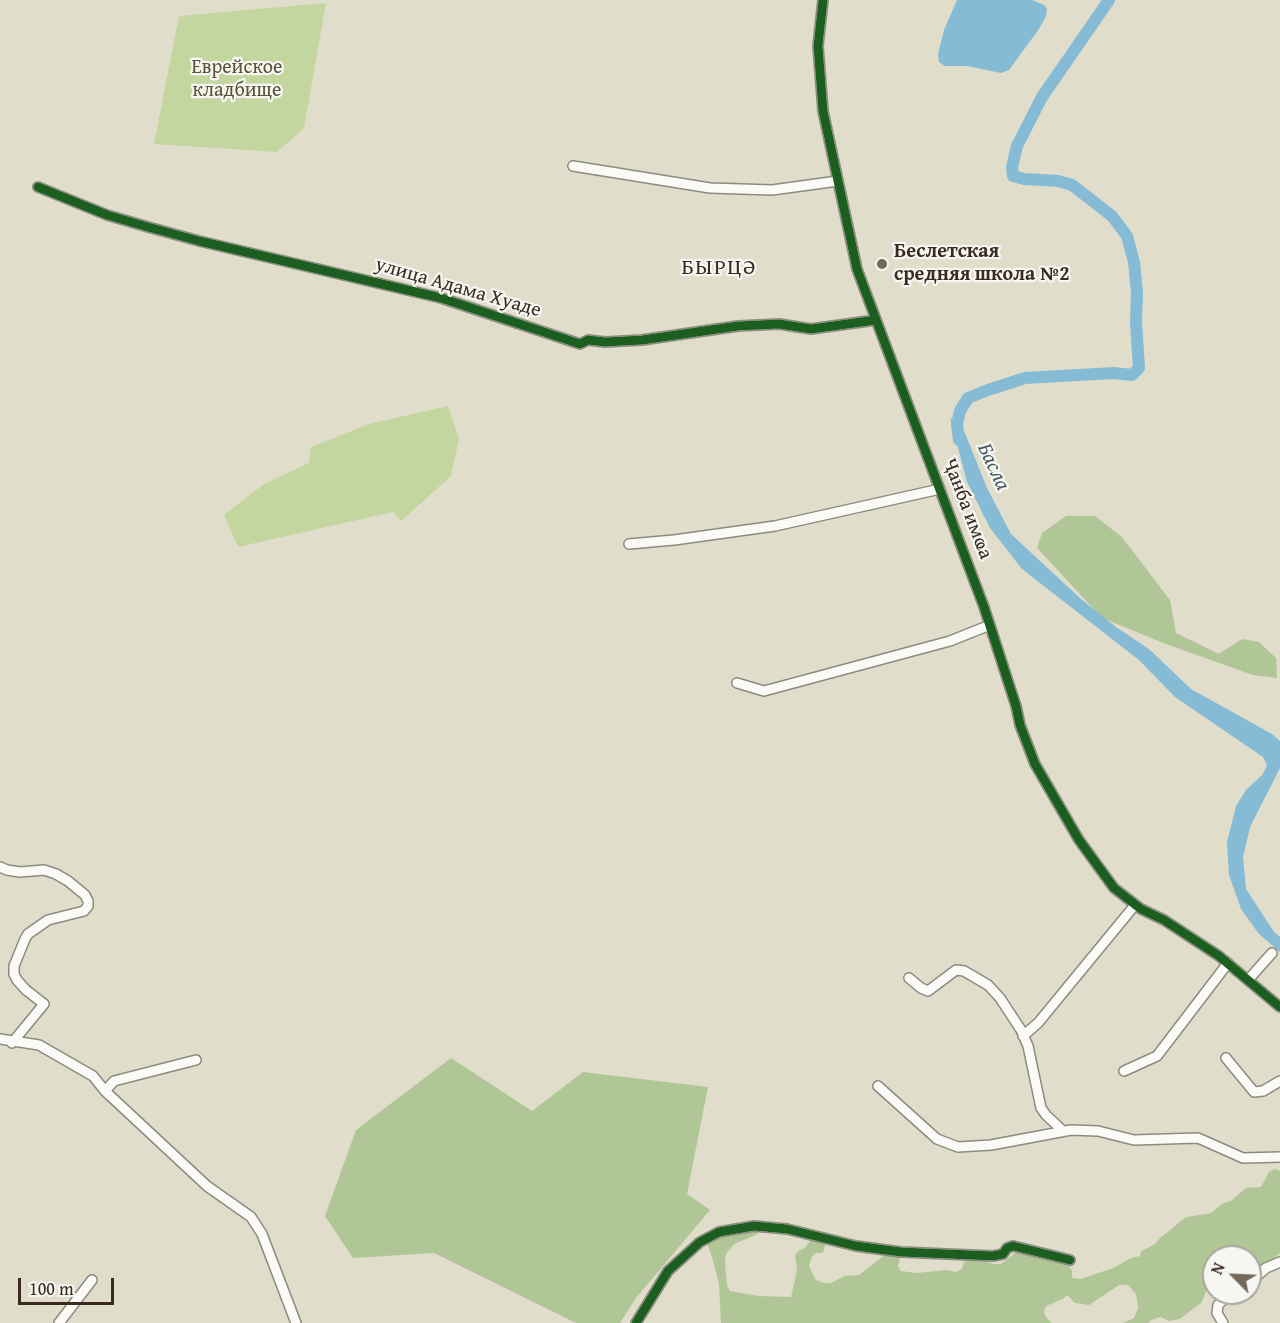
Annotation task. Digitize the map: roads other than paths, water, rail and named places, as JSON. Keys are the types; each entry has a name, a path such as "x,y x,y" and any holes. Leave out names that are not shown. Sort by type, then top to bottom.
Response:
{"street":[{"name":"Ҷанба имҩа","path":"824,0 818,64 823,111 857,269 990,625 1020,725 1035,764 1079,840 1114,888 1135,905 1164,920 1219,956 1280,1007"},
{"path":"573,166 710,188 772,190 838,181"},
{"name":"улица Адама Хуаде","path":"38,187 107,215 148,227 441,298 580,344 588,340 605,342 642,340 738,326 779,324 811,328 876,320"},
{"path":"629,544 774,526 940,489"},
{"path":"737,683 764,691 950,641 990,625"},
{"path":"0,867 20,872 44,870 56,874 85,896 88,906 84,911 48,920 28,934 25,939 14,966 14,974 26,990 44,1004 12,1043"},
{"path":"1023,1036 1038,1023 1135,905"},
{"path":"1248,980 1272,953"},
{"path":"1124,1071 1157,1056 1228,963"},
{"path":"909,978 928,991 956,970 973,975 988,985 1000,998 1028,1046 1041,1108 1063,1131"},
{"path":"0,1039 12,1043 39,1046 93,1076 105,1091 207,1186 251,1217 262,1234 296,1323"},
{"path":"1227,1058 1254,1092 1280,1081"},
{"path":"105,1091 114,1081 196,1060"},
{"path":"878,1086 937,1139 958,1147 991,1145 1063,1131 1098,1131 1134,1140 1198,1138 1243,1158 1280,1157"},
{"path":"636,1323 668,1270 691,1248 719,1232 754,1226 787,1230 856,1246 901,1252 993,1256 1003,1254 1006,1248 1013,1246 1070,1260"},
{"path":"1262,1272 1280,1262"},
{"path":"59,1323 92,1280"},
{"path":"1218,1305 1217,1313 1223,1323"}],"water":[{"path":"957,0 1032,0 1044,5 1047,9 1039,29 1009,70 1001,73 967,66 945,66 939,62 938,54 944,30"},
{"path":"950,417 965,433 987,488 1011,534 1081,599 1116,627 1149,649 1191,689 1272,734 1280,741 1280,768 1250,827 1243,857 1246,889 1274,932 1280,937 1280,952 1259,934 1241,909 1229,875 1227,842 1236,806 1246,790 1263,774 1267,765 1263,757 1175,697 1139,660 1022,569 990,528 967,482"}],"waterway":[{"name":"Басла","path":"959,440 957,424 960,411 968,398 1025,378 1114,373 1132,375 1139,368 1137,293 1134,262 1127,236 1112,216 1072,185 1058,181 1013,176 1012,167 1017,146 1042,97 1109,0"}],"place":[{"name":"Беслетская средняя школа №2","path":"882,264"}],"district":[{"name":"БЫРЦӘ","path":"719,268"}],"park label":[{"name":"Еврейское кладбище","path":"237,80"}]}
